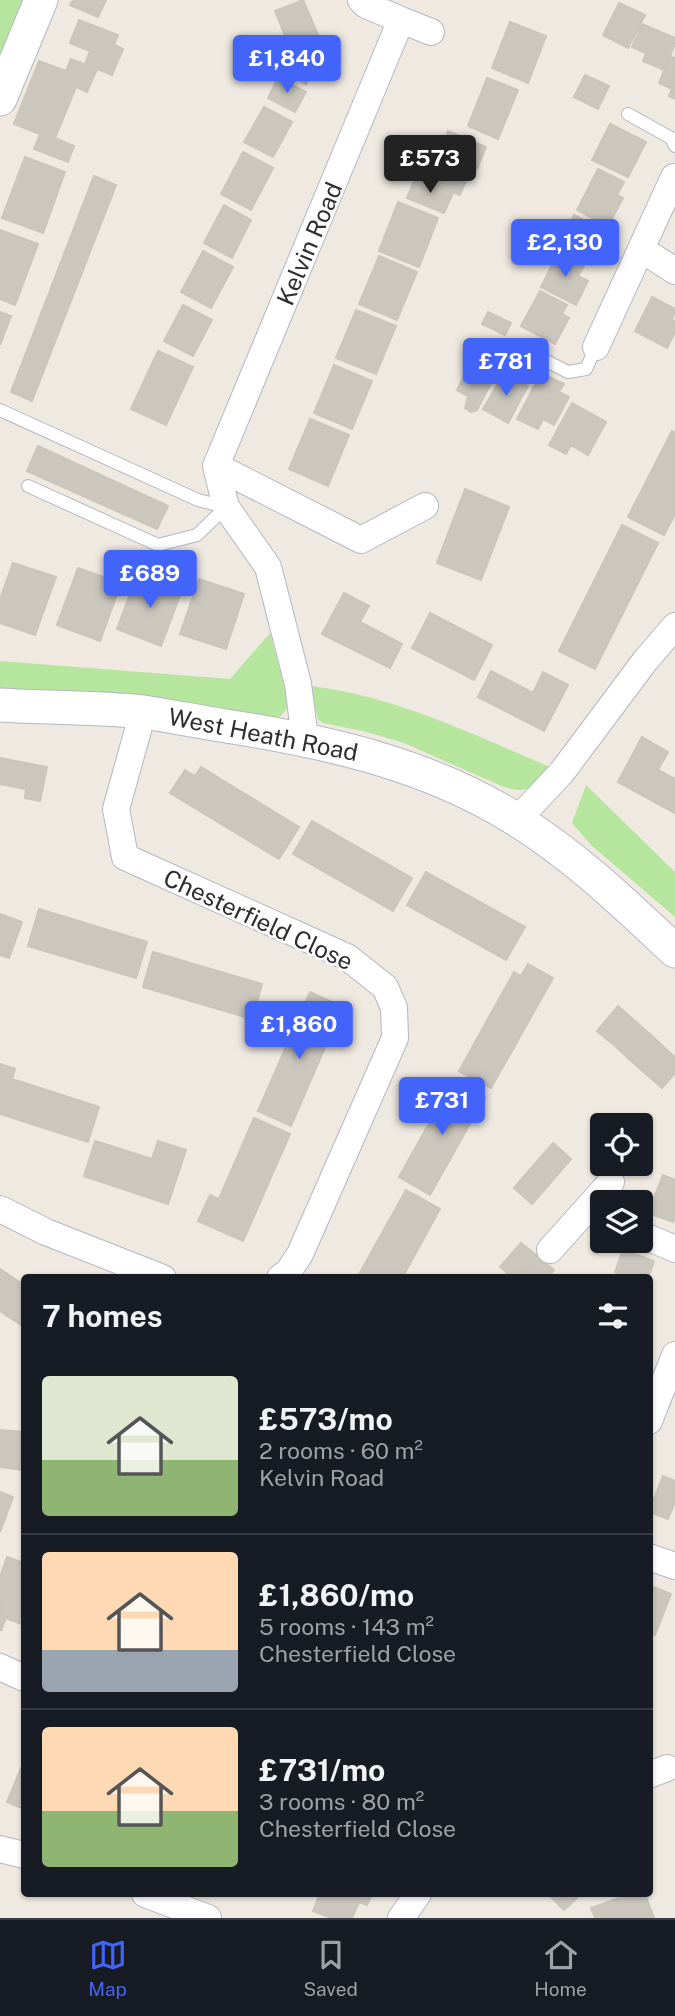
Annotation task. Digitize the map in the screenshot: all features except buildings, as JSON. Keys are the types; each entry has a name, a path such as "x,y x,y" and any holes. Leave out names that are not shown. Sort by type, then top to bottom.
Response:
{"street":[{"path":"0,99 41,0"},
{"path":"361,0 366,5 431,32"},
{"name":"Kelvin Road","path":"216,466 401,20"},
{"path":"596,347 675,176"},
{"path":"641,249 675,271"},
{"path":"216,466 361,540 425,506"},
{"path":"216,466 226,507 268,567 298,684 304,739"},
{"path":"517,820 562,772 645,661 675,626"},
{"name":"West Heath Road","path":"0,705 143,712 304,739 358,751 395,764 469,794 517,820 605,884 675,951"},
{"name":"Chesterfield Close","path":"143,712 116,809 125,857 347,957 385,986 394,1008 395,1038 300,1254 285,1274"},
{"path":"607,1190 611,1182"},
{"path":"0,1209 46,1232 153,1274"},
{"path":"550,1250 590,1214"},
{"path":"653,1240 675,1249"},
{"path":"653,1411 675,1355"},
{"path":"653,1558 675,1566"},
{"path":"0,1667 21,1677"},
{"path":"0,1849 21,1854"},
{"path":"153,1897 208,1918"},
{"path":"401,1918 416,1897"}],"lane":[{"path":"628,114 671,138 675,146"},
{"path":"515,345 568,372 586,369 596,347"},
{"path":"0,410 198,500 226,507"},
{"path":"28,486 158,545 197,535 226,507"}],"green space":[{"path":"0,0 35,0 0,79"},
{"path":"270,633 287,697 287,708 281,716 272,718 0,690 0,661 230,679"},
{"path":"310,686 342,691 403,707 550,767 531,787 520,790 504,787 404,743 323,723 318,719"},
{"path":"586,785 675,872 675,917 591,845 572,823"}]}
